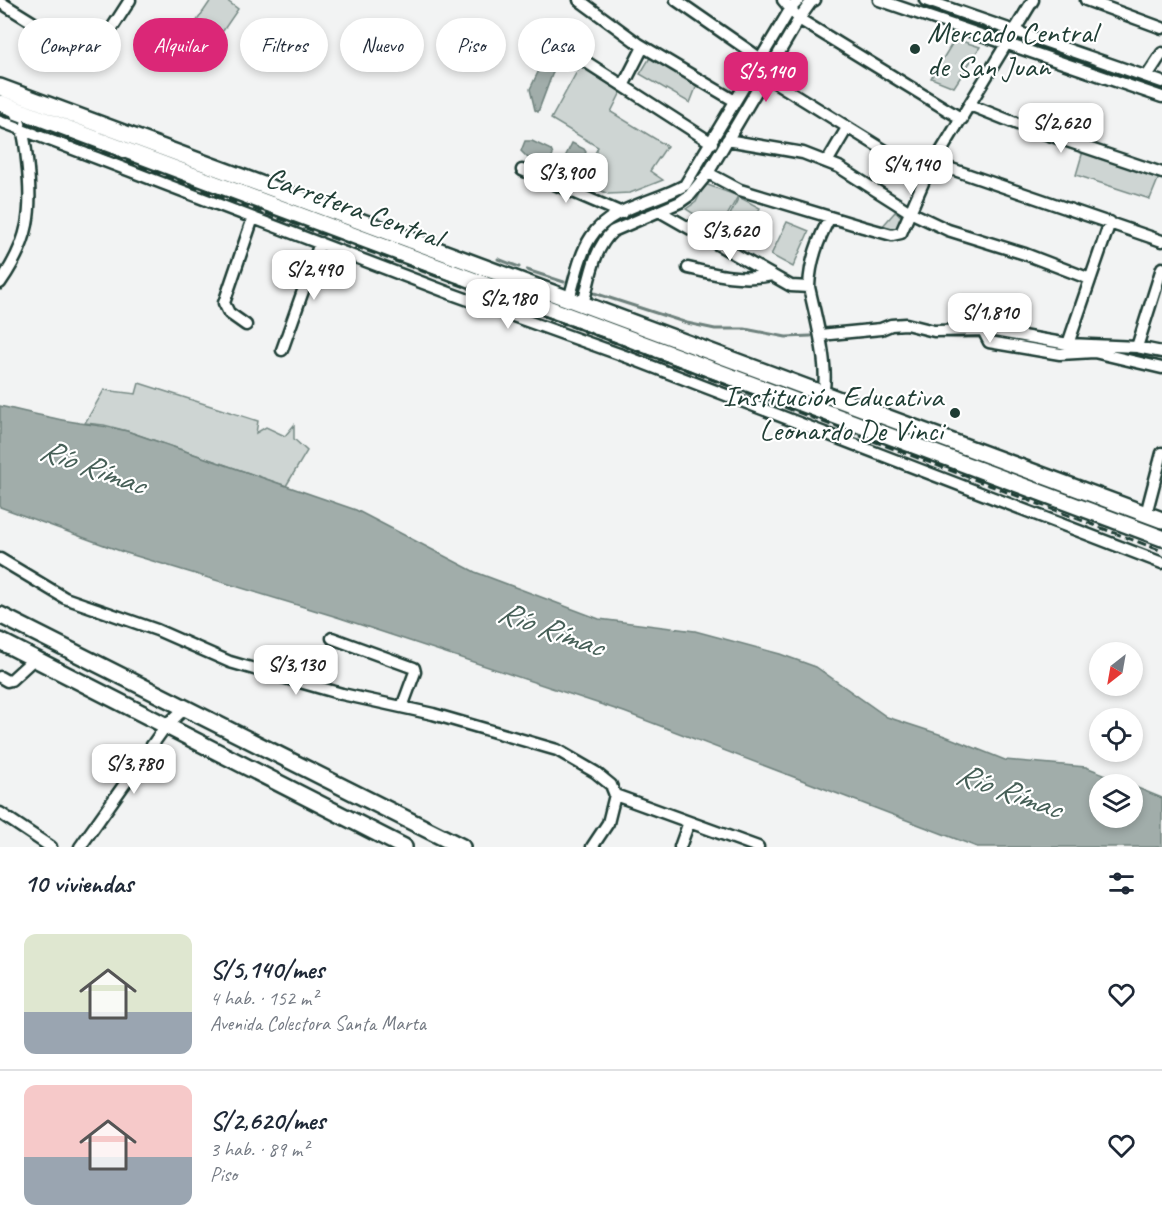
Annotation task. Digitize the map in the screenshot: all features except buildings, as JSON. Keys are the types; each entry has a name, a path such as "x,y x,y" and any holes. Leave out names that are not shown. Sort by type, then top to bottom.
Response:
{"highway":[{"name":"Carretera Central","path":"4,97 399,244 818,409 1162,538"},
{"name":"Carretera Central","path":"4,97 399,244 576,302 1162,520"},
{"path":"0,615 462,847"},
{"path":"0,641 404,847"}],"street":[{"path":"0,2 92,59 130,0"},
{"path":"579,0 643,47 735,102"},
{"path":"676,0 760,59"},
{"path":"576,302 605,238 613,231 690,195 708,174 799,20 815,0"},
{"path":"879,0 1162,97"},
{"path":"925,0 954,4 1013,31 1162,82"},
{"path":"708,174 740,189 830,217 892,235 900,233 926,176 1033,0"},
{"path":"1086,0 1162,28"},
{"path":"576,302 585,250 591,237 602,224 685,185 794,2"},
{"path":"794,2 799,20 962,119"},
{"path":"624,84 643,47"},
{"path":"1147,76 1162,53"},
{"path":"595,66 712,143"},
{"path":"765,76 926,176"},
{"path":"0,283 24,242 30,216 31,192 24,130 4,97"},
{"path":"970,105 1025,127 1162,173"},
{"path":"0,121 500,312 630,358 1162,563"},
{"path":"827,162 847,128"},
{"path":"727,140 803,153 827,162 839,167 910,212 948,230 1025,254 1090,279"},
{"path":"934,163 1162,241"},
{"path":"522,170 622,213"},
{"path":"659,211 791,286 809,287"},
{"path":"818,409 824,394 820,335 809,287 817,243 830,217"},
{"path":"246,325 229,313 224,303 253,218"},
{"path":"1068,344 1110,222"},
{"path":"282,350 320,243"},
{"path":"688,268 741,279 772,275"},
{"path":"1137,347 1162,268"},
{"path":"820,335 906,324 934,331 1009,332 1068,344 1137,347 1162,352"},
{"path":"983,330 989,342 1060,354 1094,352 1162,368"},
{"path":"905,464 914,445"},
{"path":"1146,514 1162,453"},
{"path":"1003,500 1009,481"},
{"path":"0,559 65,598 157,630 230,662 342,694 434,714 557,750 595,772 610,785 615,795 608,823 592,847"},
{"path":"332,638 414,668 415,672 402,707"},
{"path":"0,676 9,681 35,658"},
{"path":"80,847 165,727 184,709"},
{"path":"615,795 758,847"},
{"path":"0,813 51,847"},
{"path":"680,847 689,822"}],"shaded area":[{"path":"211,0 226,0 238,9 228,24 228,18 199,18"},
{"path":"955,39 980,47 954,87 931,78"},
{"path":"651,56 697,85 690,103 640,74"},
{"path":"577,72 589,72 621,92 611,112 667,146 650,171 663,180 630,193 608,194 582,182 598,147 551,119"},
{"path":"1083,151 1159,177 1150,199 1076,175"},
{"path":"705,184 738,196 719,230 686,209 696,202"},
{"path":"739,197 760,208 743,244 721,233"},
{"path":"895,212 903,217 897,231 881,228"},
{"path":"787,222 809,231 793,267 771,255"},
{"path":"139,383 258,421 256,433 266,427 285,436 294,425 294,439 307,451 286,486 127,431 85,423 104,390 136,394"}],"water":[{"path":"538,72 553,72 538,112 535,110 530,89"},
{"path":"525,141 532,141 551,150 553,155 549,163 545,164 528,158 521,151"},
{"path":"572,143 586,152 580,163 565,157"},
{"name":"Río Rímac","path":"0,406 127,431 356,510 475,572 599,619 695,631 780,654 816,667 887,717 945,736 1005,760 1086,767 1104,774 1089,774 1089,828 1143,828 1143,790 1162,798 1162,847 977,847 624,712 337,617 123,552 0,507"}],"waterway":[{"path":"498,259 519,267"},
{"path":"527,270 564,282"},
{"path":"591,292 687,323 715,329 745,329 786,337 811,336"},
{"path":"911,330 937,336 980,337"},
{"path":"853,336 876,335"},
{"path":"1115,352 1162,358"}],"railway":[{"path":"0,115 603,338 1162,551"}],"place":[{"name":"Mercado Central de San Juan","path":"915,49"},
{"name":"Institución Educativa Leonardo De Vinci","path":"955,413"}]}
